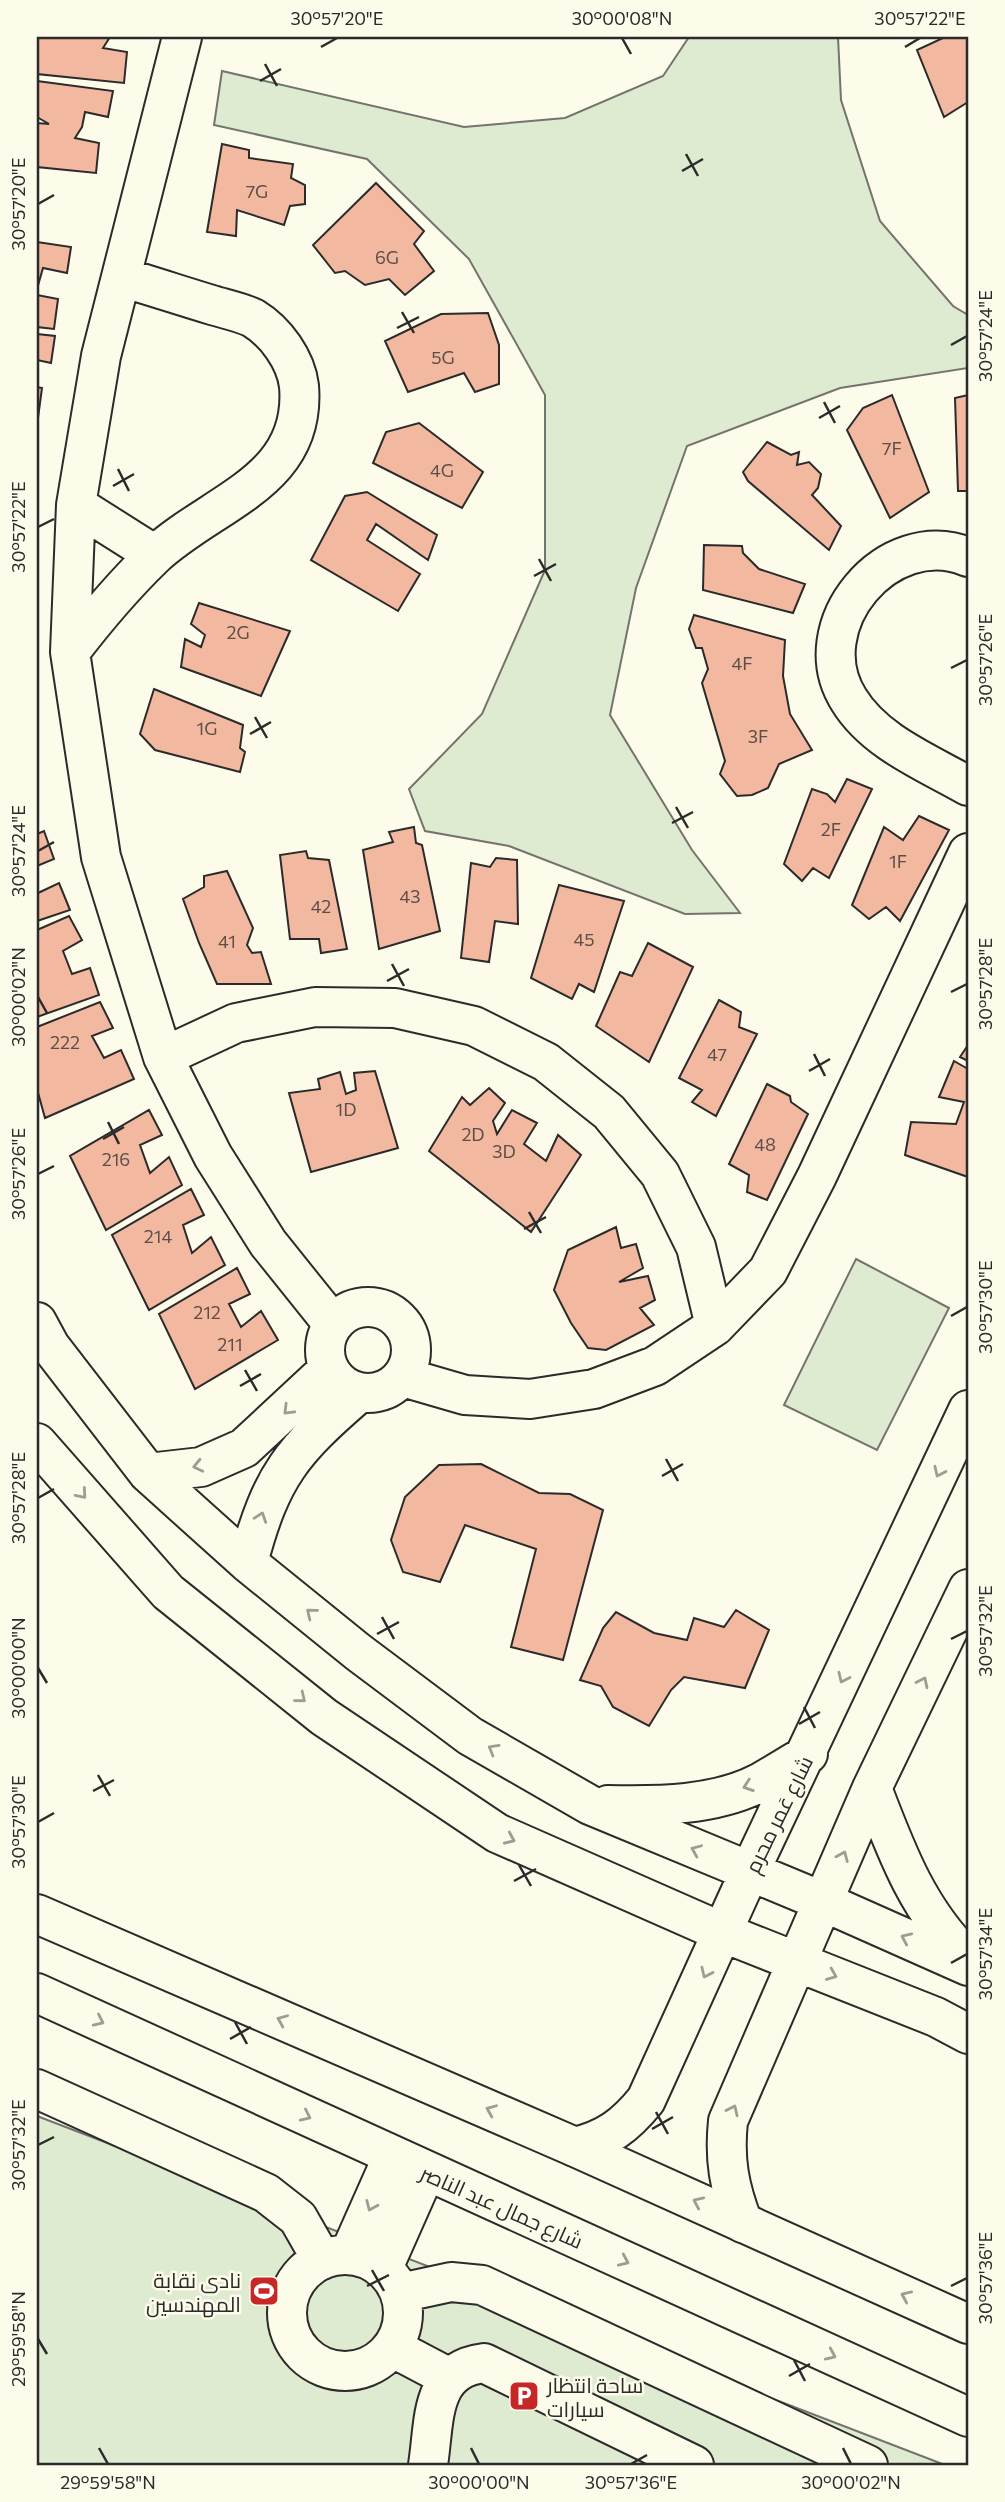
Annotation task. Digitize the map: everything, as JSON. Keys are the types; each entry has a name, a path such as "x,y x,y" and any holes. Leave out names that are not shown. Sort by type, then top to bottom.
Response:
{"street":[{"path":"182,37 102,356 76,505 70,652 102,857 163,1057 213,1156 268,1242 333,1324"},
{"path":"70,652 110,601 155,555 195,523 267,475 290,447 301,411 298,374 280,342 252,318 121,277"},
{"path":"76,505 155,555"},
{"path":"968,557 956,552 925,552 894,560 867,579 848,604 838,634 837,667 847,697 865,724 891,743 968,786"},
{"path":"403,1377 465,1395 530,1399 594,1389 656,1366 715,1326 768,1270 817,1176 968,853"},
{"path":"163,1057 236,1023 315,1007 395,1008 474,1026 546,1062 609,1112 652,1164 660,1174 696,1247 715,1326"},
{"path":"362,1307 379,1308 394,1315 406,1328 412,1344 410,1361 403,1377 391,1388 375,1394 359,1393 336,1380 324,1353 326,1338 333,1324 346,1312 362,1307"},
{"path":"37,1322 50,1346 148,1474 248,1563 358,1652 470,1736 590,1805 824,1902 968,1966"},
{"path":"148,1474 201,1467 244,1448 329,1369"},
{"path":"248,1563 261,1515 281,1473 308,1437 359,1393"},
{"name":"شارع عَمر محرم","path":"575,2147 600,2141 627,2124 646,2100 749,1873 808,1754 968,1410"},
{"path":"37,1443 168,1592 324,1717 497,1833 724,1933 936,2017 968,2034"},
{"path":"743,2223 731,2191 725,2156 728,2121 872,1788 968,1589"},
{"path":"590,1805 650,1806 706,1801 759,1783 808,1754"},
{"path":"872,1788 916,1895 947,1939 968,1959"},
{"path":"37,1914 575,2147 968,2324"},
{"name":"شارع جمال عبد الناصر","path":"37,1993 968,2417"},
{"path":"37,2089 266,2193 363,2269 404,2312 401,2331 393,2348 379,2362 361,2371 342,2372 323,2368 306,2357 294,2342 287,2314 293,2285 305,2270 363,2269 482,2285 868,2465"},
{"path":"363,2269 410,2164"},
{"path":"393,2348 448,2377"},
{"path":"428,2465 439,2395 448,2377 464,2365 484,2362 694,2465"}],"green space":[{"path":"689,37 838,37 841,100 880,221 953,306 968,315 968,368 840,388 687,446 636,588 610,715 692,850 740,913 685,914 509,846 425,831 409,789 482,714 545,570 545,395 469,259 367,159 214,125 222,71 464,127 565,118 663,76"},
{"path":"856,1259 949,1308 877,1450 784,1405"},
{"name":"نادى نقابة المهندسين","path":"37,2116 945,2465 37,2465"}],"building":[{"path":"37,37 110,37 103,48 127,52 124,83 37,74"},
{"path":"945,37 968,37 968,102 944,117 917,50"},
{"path":"37,81 113,91 108,117 85,112 82,127 75,138 99,143 96,173 37,167 37,123 49,124 37,117"},
{"path":"222,144 249,150 249,158 293,164 291,178 305,185 305,204 290,206 284,225 237,210 236,236 207,232"},
{"path":"376,183 424,231 414,244 434,271 405,295 389,279 365,285 345,271 335,273 313,245"},
{"path":"37,242 71,247 67,273 43,268 37,289"},
{"path":"37,295 58,299 54,329 37,327"},
{"path":"488,313 499,345 499,384 475,392 464,373 408,392 385,341 441,314"},
{"path":"37,334 55,336 51,363 37,360"},
{"path":"37,387 42,388 38,418 37,418"},
{"path":"892,395 929,492 890,518 847,430 863,408"},
{"path":"968,395 968,491 958,491 955,398"},
{"path":"419,423 483,472 462,508 373,463 386,432"},
{"path":"767,442 791,455 799,452 797,465 809,462 821,474 818,488 812,495 841,526 829,550 748,481 743,472"},
{"path":"367,492 437,535 428,560 376,524 367,540 420,574 398,611 311,560 345,496"},
{"path":"704,545 742,546 743,553 759,569 805,584 793,613 703,590"},
{"path":"199,603 290,631 261,696 181,667 185,639 201,647 205,635 191,624"},
{"path":"694,615 785,640 783,676 790,714 812,750 779,764 768,788 752,795 737,796 720,774 725,761 702,683 708,669 702,648 696,648 689,629"},
{"path":"154,689 243,725 240,748 245,752 240,772 155,750 140,734"},
{"path":"847,779 872,789 829,878 813,868 802,881 784,864 812,789 827,794 835,802"},
{"path":"919,816 949,830 900,921 886,907 869,919 852,905 884,827 903,840"},
{"path":"414,827 416,843 422,845 440,931 379,949 363,850 393,842 389,832"},
{"path":"44,831 54,859 37,866 37,834"},
{"path":"306,851 308,858 329,860 347,949 321,953 319,939 290,939 280,855"},
{"path":"496,858 517,860 518,924 495,921 489,962 461,958 471,863 490,867"},
{"path":"227,871 253,928 247,945 252,953 261,952 271,984 217,984 199,943 183,899 204,887 204,876"},
{"path":"59,883 70,910 37,921 37,890 38,893"},
{"path":"559,885 624,901 594,992 579,984 572,999 531,978"},
{"path":"69,916 82,940 63,951 72,974 90,968 99,995 37,1017 37,930"},
{"path":"648,943 693,967 649,1062 596,1026 620,972 632,976"},
{"path":"719,1000 741,1012 739,1027 757,1034 716,1116 692,1102 702,1090 679,1078"},
{"path":"100,1002 113,1028 92,1036 104,1058 121,1050 134,1079 45,1118 37,1089 37,1027"},
{"path":"968,1045 968,1061 960,1057"},
{"path":"954,1061 968,1069 968,1177 905,1155 911,1122 956,1124 964,1102 939,1097"},
{"path":"375,1071 398,1148 311,1172 289,1093 320,1089 318,1079 340,1072 346,1094 356,1090 354,1073"},
{"path":"767,1084 790,1096 791,1102 808,1114 767,1200 747,1192 749,1175 729,1164"},
{"path":"489,1088 505,1103 493,1121 497,1134 512,1110 537,1123 524,1144 546,1161 558,1135 581,1155 531,1232 429,1151 462,1097 470,1105"},
{"path":"149,1110 162,1135 140,1145 150,1173 169,1157 182,1185 106,1230 70,1156"},
{"path":"191,1189 204,1215 183,1225 192,1253 211,1237 225,1265 149,1310 112,1235"},
{"path":"616,1227 621,1248 636,1244 643,1268 619,1282 648,1276 655,1300 640,1308 654,1325 606,1350 588,1348 554,1290 568,1250"},
{"path":"237,1268 250,1294 229,1304 241,1327 261,1311 278,1340 195,1389 159,1314"},
{"path":"481,1464 539,1493 570,1494 603,1510 563,1660 511,1647 536,1549 465,1525 440,1582 403,1572 391,1540 405,1497 439,1465"},
{"path":"736,1610 769,1630 745,1688 684,1677 671,1690 649,1726 613,1707 601,1686 580,1680 603,1628 616,1612 654,1633 687,1640 694,1618 724,1627"}],"place":[{"name":"نادى نقابة المهندسين","path":"264,2291"},
{"name":"ساحة انتظار سيارات","path":"524,2396"}]}
